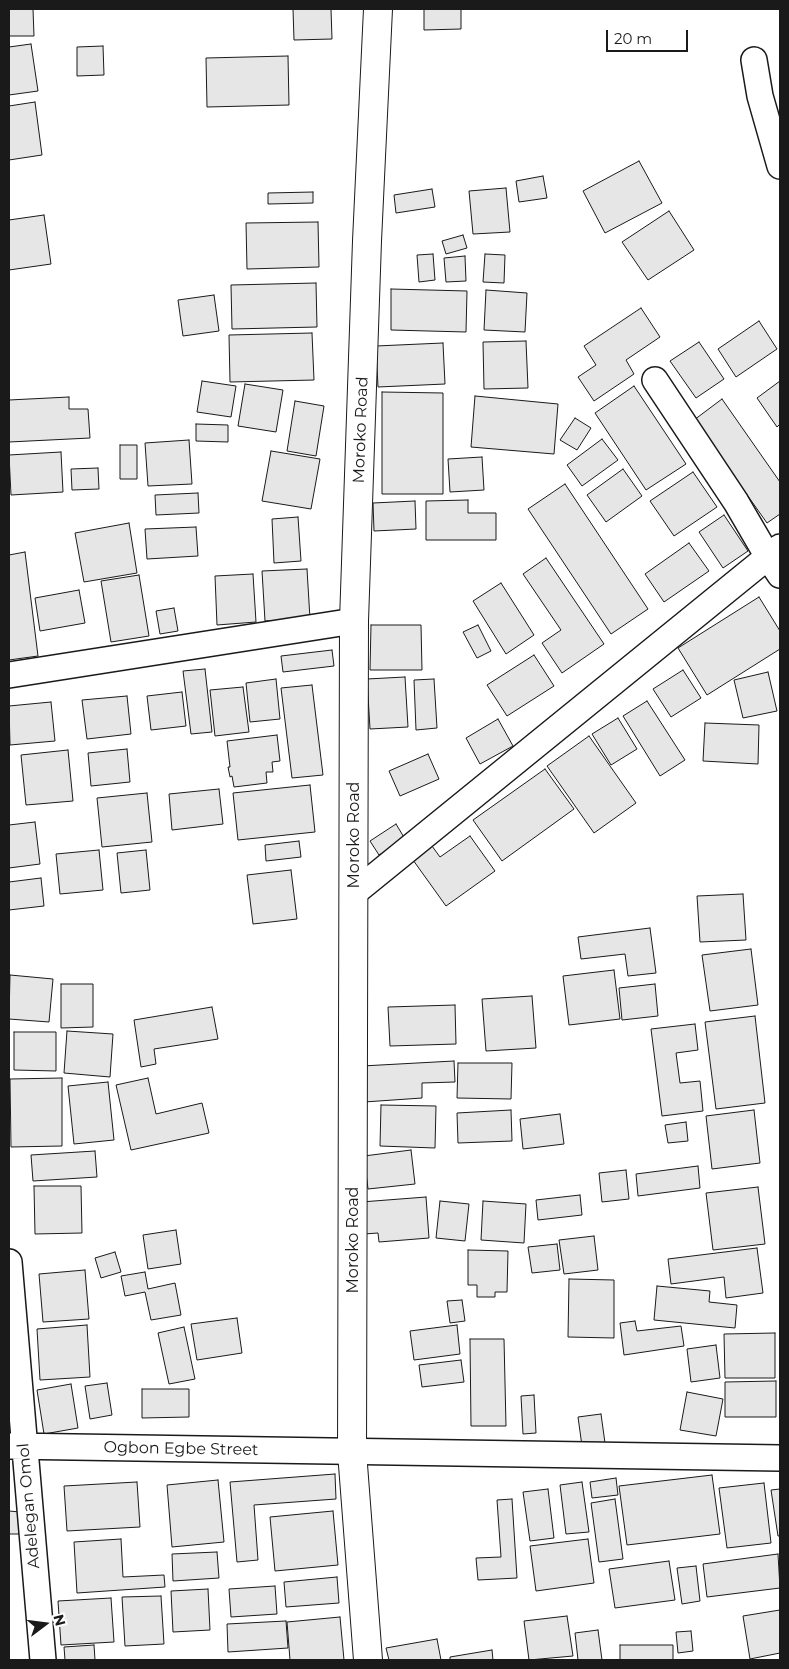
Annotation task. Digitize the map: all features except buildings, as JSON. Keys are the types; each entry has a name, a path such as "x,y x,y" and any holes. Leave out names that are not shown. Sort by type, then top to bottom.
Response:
{"street":[{"name":"Moroko Road","path":"368,1660 352,1452 354,620 367,241 378,9"},
{"path":"754,60 760,96 780,166"},
{"path":"354,893 776,560 655,380"},
{"path":"9,675 354,620"},
{"name":"Adelegan Omol","path":"9,1262 16,1446 43,1660"},
{"name":"Ogbon Egbe Street","path":"16,1446 780,1458"}]}
